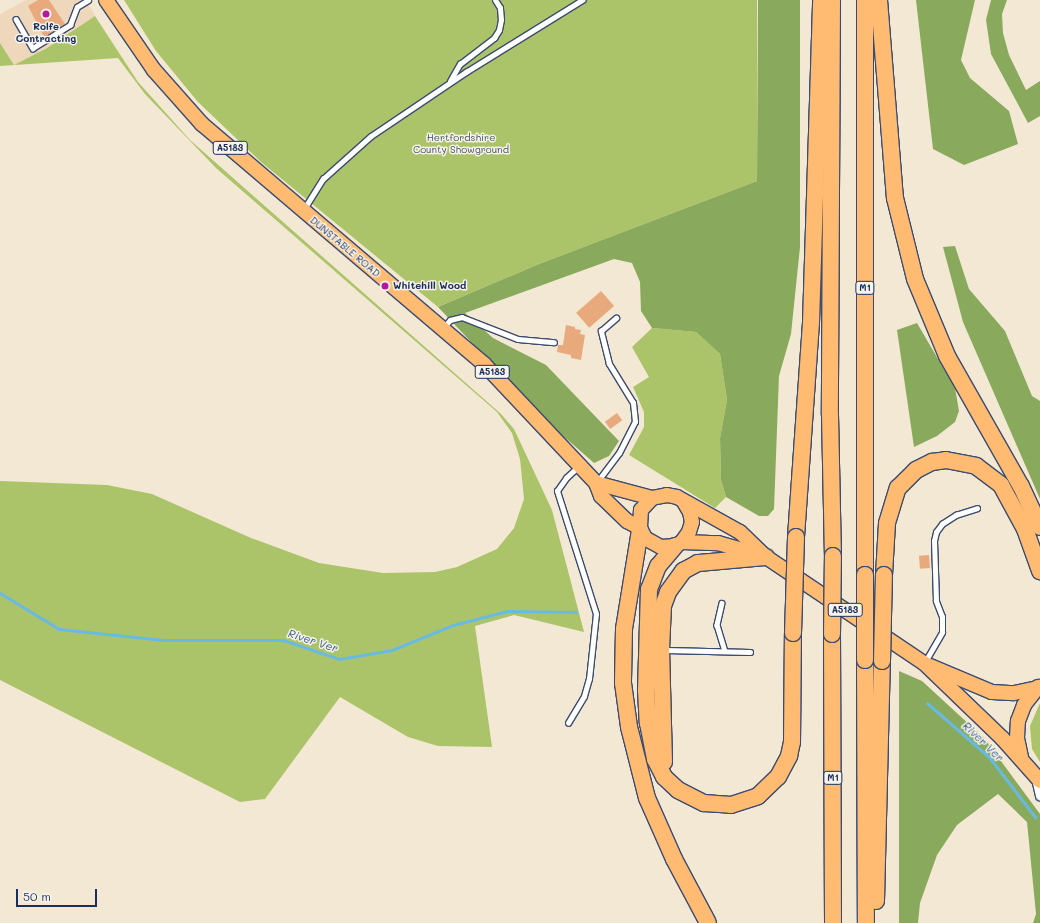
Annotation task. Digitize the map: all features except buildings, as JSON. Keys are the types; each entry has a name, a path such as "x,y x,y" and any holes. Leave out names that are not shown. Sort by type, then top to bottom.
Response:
{"highway":[{"path":"678,544 658,566 651,583 646,633 646,690 651,742 658,765 670,782 690,797 717,806 731,805 754,798 776,780 786,765 792,742 796,537 811,323 821,0"},
{"name":"M1","path":"832,0 830,415 833,923"},
{"name":"M1","path":"865,0 866,923"},
{"path":"879,0 895,198 915,279 947,356 1021,486 1040,527"},
{"path":"876,923 884,576 887,523 898,488 916,470 932,462 946,460 976,466 999,482 1019,516 1040,571"},
{"path":"640,529 624,629 624,683 629,727 647,798 674,859 708,923"},
{"path":"670,782 662,742 661,650 664,602 676,579 683,571 707,561 766,557"}],"main road":[{"name":"DUNSTABLE ROAD","path":"106,0 175,97 202,124 484,364 596,483 601,496 627,521 640,529"},
{"path":"596,483 652,498 668,494 684,502 690,512 692,522 689,532 678,544 661,547 652,544 640,529 641,510 652,498"},
{"name":"A5183","path":"684,502 740,532 766,557 924,664 1022,760"},
{"name":"A5183","path":"678,544 718,543 766,557"},
{"name":"A5183","path":"924,664 992,692 1014,693 1038,687"},
{"path":"1038,687 1024,705 1018,721 1017,738 1022,760 1038,780"}],"street":[{"path":"1038,780 1040,796"}],"lane":[{"path":"16,19 32,48 70,25 77,7 88,0"},
{"path":"449,83 460,64 494,38 499,30 502,20 500,8 495,0"},
{"path":"303,211 323,179 371,136 449,83 582,0"},
{"path":"443,328 450,320 462,317 518,339 554,342"},
{"path":"596,483 619,453 635,422 633,403 609,364 601,331 616,318"},
{"path":"568,723 584,696 589,678 596,614 558,491 566,478 579,466"},
{"path":"924,664 942,632 942,617 936,601 934,541 936,532 942,524 956,515 977,508"},
{"path":"722,603 717,624 725,651"},
{"path":"661,650 750,652"}],"shaded area":[{"path":"26,0 86,0 95,16 47,48 14,65 0,43 0,14"}],"green space":[{"name":"Hertfordshire County Showground","path":"124,0 757,0 757,181 539,264 438,307 261,162 198,102 156,51"},
{"path":"758,0 800,0 800,247 791,334 779,376 774,509 768,516 759,516 726,497 721,480 720,438 727,400 720,354 696,332 652,328 641,311 640,282 632,263 614,259 465,313 493,338 546,365 619,441 609,456 594,463 544,419 438,307 539,264 757,181"},
{"path":"916,0 975,0 961,60 970,78 1009,111 1018,144 964,165 933,149"},
{"path":"991,0 1007,0 1002,14 1003,33 1009,55 1026,90 1040,81 1040,116 1028,123 991,54 986,20"},
{"path":"95,16 138,82 190,140 501,414 514,429 552,510 584,632 514,615 475,626 492,747 438,746 408,737 340,697 265,799 240,802 0,680 0,481 107,485 152,494 251,538 319,563 383,573 435,572 457,567 497,549 514,528 524,499 520,459 512,433 497,412 216,168 145,94 118,58 0,66 0,43 14,65 47,48"},
{"path":"955,246 969,289 1005,331 1032,396 1040,401 1040,499 963,322 943,247"},
{"path":"917,323 955,388 959,411 955,422 937,436 914,447 897,330"},
{"path":"652,328 696,332 720,354 727,400 720,438 721,480 726,497 715,508 629,455 644,427 644,412 633,387 649,377 632,347"},
{"path":"899,671 922,681 984,738 1040,814 1040,923 1033,923 1036,914 1027,822 998,794 957,825 937,855 920,903 918,923 899,923"},
{"path":"1040,703 1040,762 1032,749 1030,726"}],"waterway":[{"name":"River Ver","path":"0,593 59,629 163,640 283,640 339,659 392,650 453,625 507,611 576,612"},
{"name":"River Ver","path":"927,703 989,757 1035,817"}],"place":[{"name":"Rolfe Contracting","path":"46,14"},
{"name":"Whitehill Wood","path":"385,286"}]}
